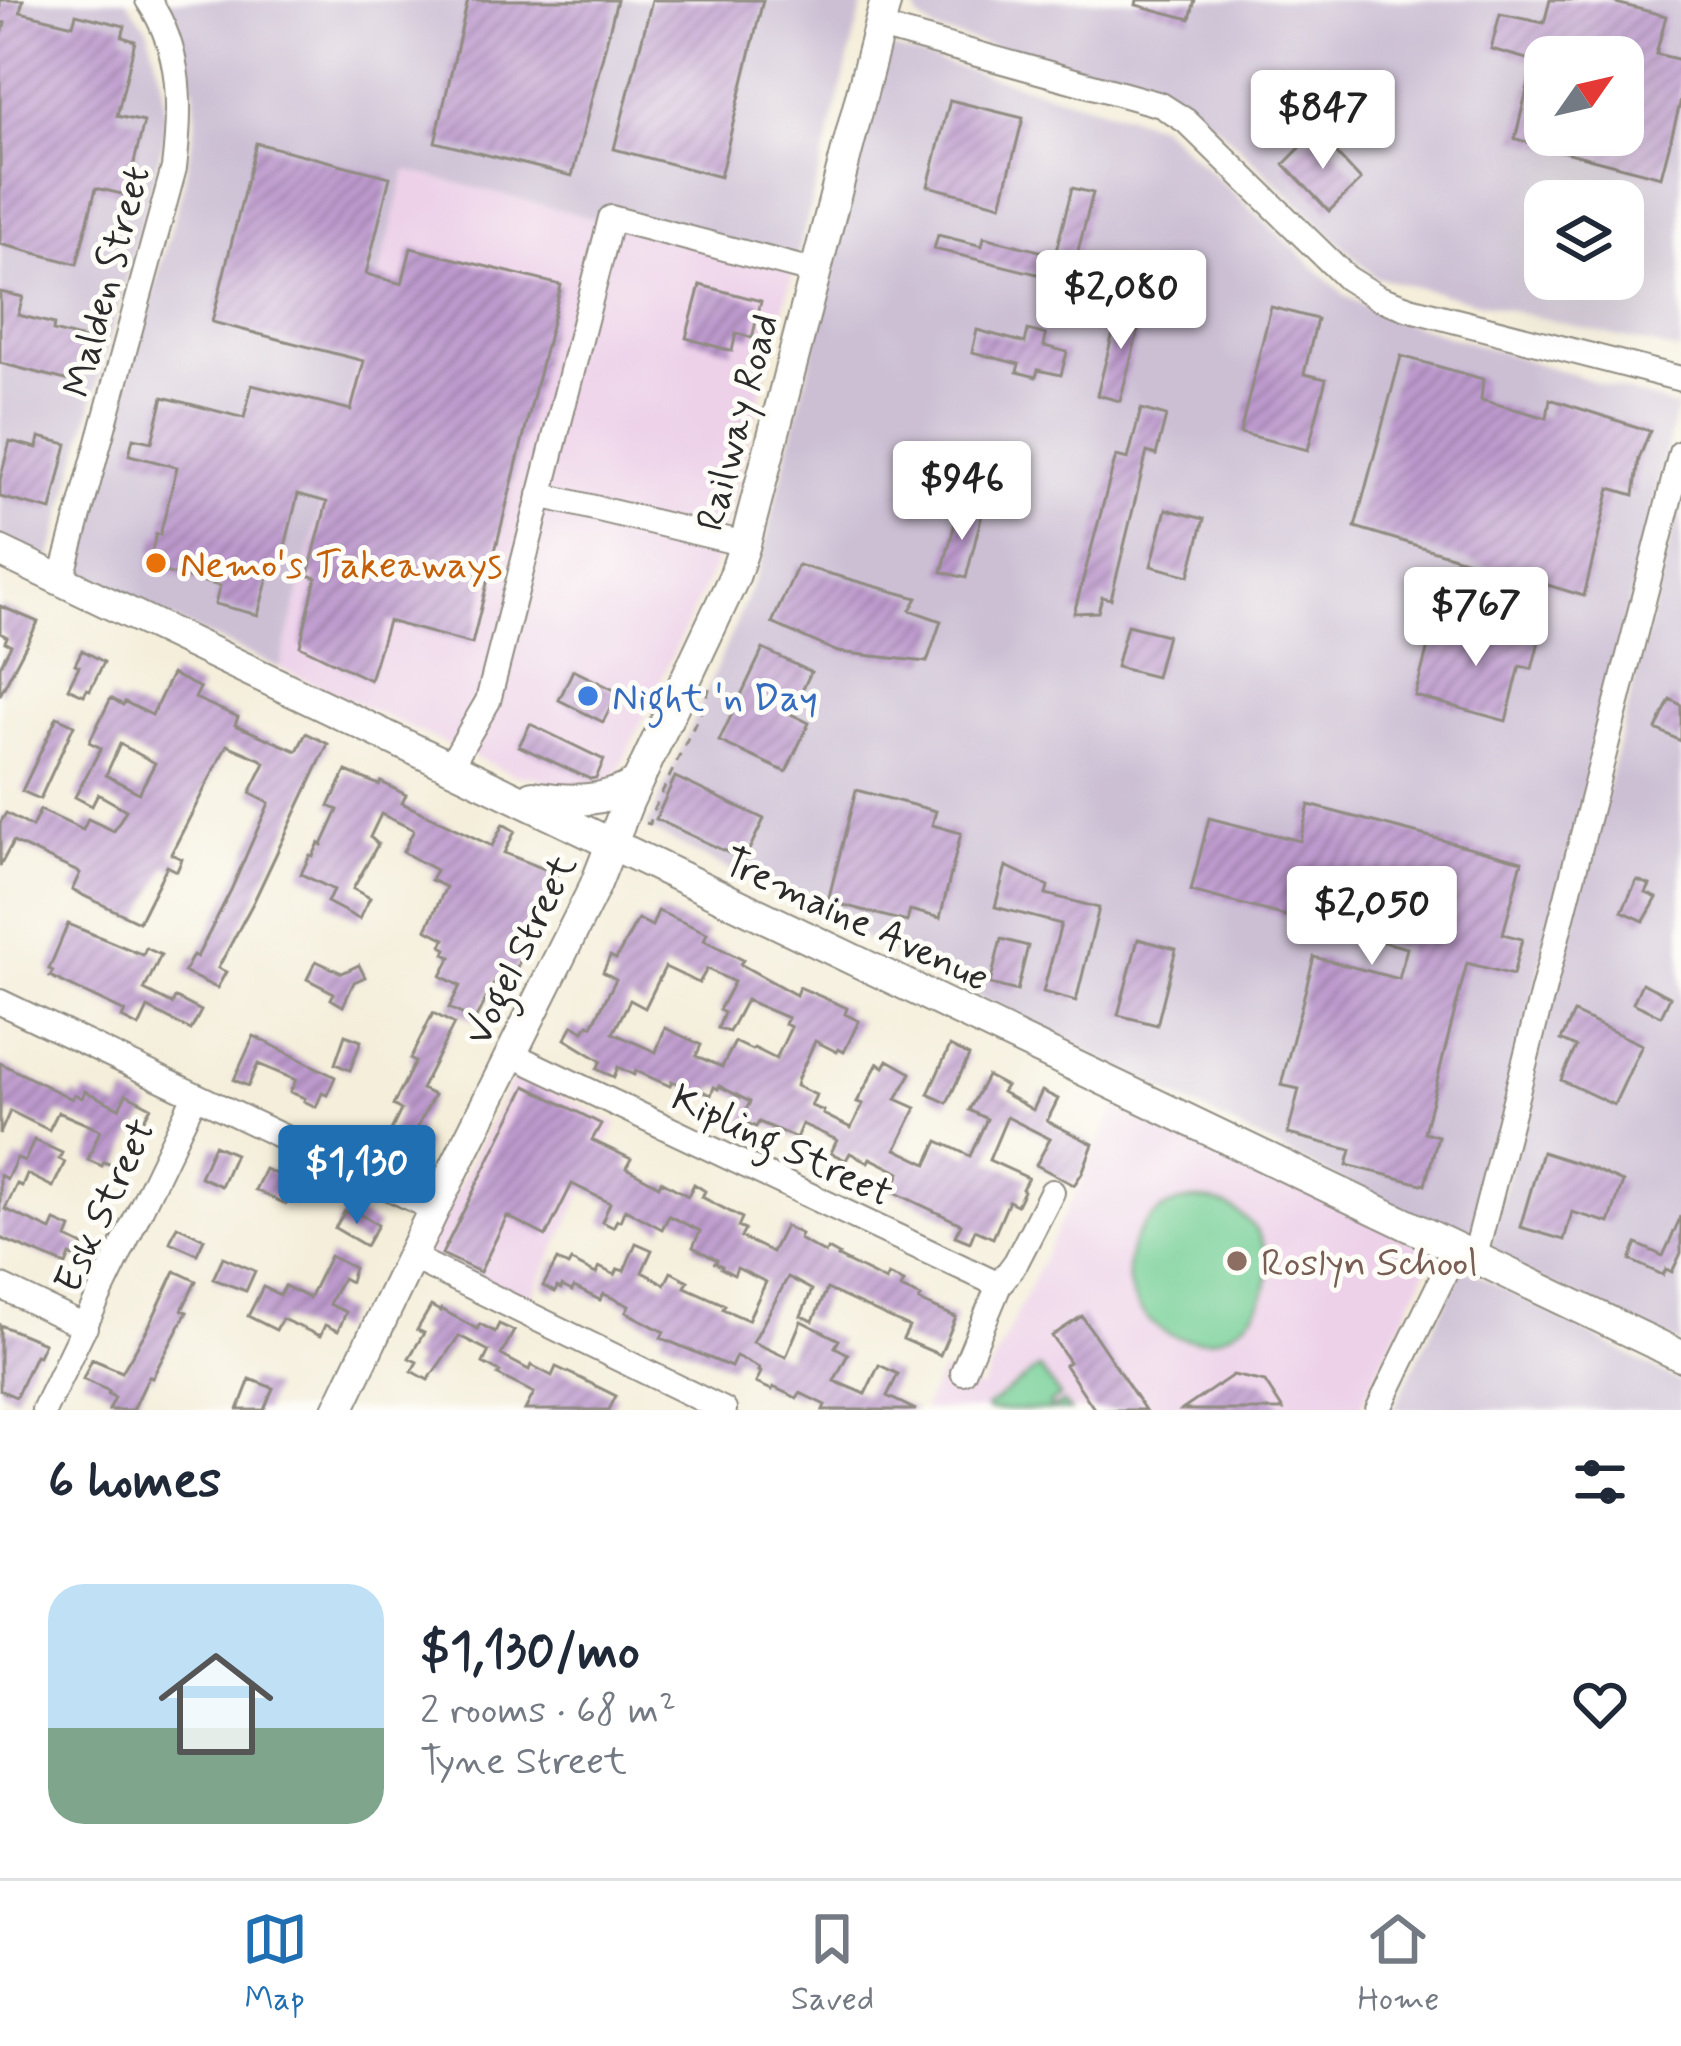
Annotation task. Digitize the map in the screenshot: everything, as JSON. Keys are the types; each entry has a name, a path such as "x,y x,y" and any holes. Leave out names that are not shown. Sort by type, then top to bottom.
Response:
{"main road":[{"name":"Railway Road","path":"611,846 723,604 745,544 883,13"},
{"name":"Tremaine Avenue","path":"0,551 1681,1356"},
{"path":"506,792 584,802 618,794 637,783"},
{"name":"Vogel Street","path":"338,1410 611,846"}],"street":[{"name":"Malden Street","path":"61,580 174,169 180,120 177,67 148,0"},
{"path":"883,13 1161,106 1186,121 1347,278 1379,298 1681,379"},
{"path":"450,766 488,701 610,218 816,272"},
{"path":"1378,1410 1466,1252 1681,453"},
{"path":"540,495 745,544"},
{"path":"0,1002 434,1209"},
{"name":"Kipling Street","path":"512,1054 999,1285"},
{"name":"Esk Street","path":"44,1410 195,1096"},
{"path":"963,1372 999,1285 1052,1192"},
{"path":"411,1257 708,1407"},
{"path":"0,1286 85,1327"}],"shaded area":[{"path":"0,0 126,0 148,29 163,86 166,131 50,560 0,536"},
{"path":"162,0 864,0 794,270 406,170 280,668 73,575 184,183 196,120 194,90"},
{"path":"912,0 1681,0 1681,352 1375,277 1217,126 1175,99 936,31 919,19"},
{"path":"887,47 1159,125 1345,295 1384,316 1677,407 1472,1247 647,828 759,570"},
{"path":"406,170 794,270 714,566 618,772 598,790 568,792 536,777 514,775 280,668"},
{"path":"1681,501 1681,1344 1487,1255"},
{"path":"524,1078 617,1124 528,1304 430,1256 427,1250 512,1081"},
{"name":"Roslyn School","path":"1119,1101 1434,1253 1359,1410 923,1410 942,1371 981,1389"},
{"path":"1463,1267 1681,1383 1681,1410 1393,1410"}],"green space":[{"path":"1198,1200 1225,1205 1248,1220 1263,1243 1268,1270 1263,1297 1248,1320 1225,1335 1198,1340 1171,1335 1148,1320 1133,1297 1128,1270 1133,1243 1148,1220 1171,1205"},
{"path":"1039,1368 1060,1396 1049,1404 1052,1409 1063,1402 1069,1410 988,1410 986,1407"}],"building":[{"path":"0,0 23,0 20,12 73,25 76,14 125,26 122,37 135,41 117,116 144,122 126,195 96,188 77,264 0,244 0,41 5,23 0,22"},
{"path":"468,0 617,0 572,176 435,142"},
{"path":"652,0 763,0 720,177 614,149"},
{"path":"1137,0 1195,0 1190,19 1136,5"},
{"path":"1550,0 1605,0 1666,16 1656,54 1681,60 1681,100 1661,177 1580,156 1644,156 1644,36 1524,36 1524,58 1491,49 1500,14 1544,23"},
{"path":"950,100 1023,118 1001,205 928,186"},
{"path":"1524,102 1524,141 1515,139"},
{"path":"1310,138 1326,142 1361,180 1329,211 1284,164"},
{"path":"256,143 390,177 366,274 402,284 411,248 561,285 472,644 388,621 370,680 300,646 316,578 308,575 327,502 298,494 279,571 270,569 258,615 215,604 220,586 148,568 177,467 129,455 133,438 152,442 163,397 244,418 252,385 351,410 364,361 212,322"},
{"path":"1072,188 1093,193 1070,282 934,249 938,235 982,246 984,237 1055,255"},
{"path":"700,285 761,301 752,338 736,333 732,351 686,338"},
{"path":"0,292 23,297 18,315 54,324 53,331 84,339 73,382 0,363"},
{"path":"1121,302 1144,308 1120,401 1097,395"},
{"path":"1271,307 1317,319 1304,374 1326,379 1308,450 1240,433"},
{"path":"977,330 1025,343 1028,330 1046,335 1044,346 1067,352 1061,375 1038,370 1036,377 1017,372 1019,364 972,352"},
{"path":"1401,356 1483,379 1481,400 1547,418 1550,399 1650,431 1639,459 1634,495 1610,488 1584,596 1355,527"},
{"path":"1141,409 1166,416 1156,455 1147,452 1111,599 1102,597 1098,612 1074,613 1116,456 1128,459"},
{"path":"39,437 67,444 51,510 0,497 10,441 37,448"},
{"path":"959,508 982,514 966,578 942,572"},
{"path":"1166,509 1204,519 1189,576 1151,566"},
{"path":"798,565 917,598 910,610 941,621 927,662 838,652 772,623"},
{"path":"0,606 38,622 0,695 0,666 11,645 0,633"},
{"path":"1488,623 1540,637 1532,669 1520,666 1506,721 1415,696 1434,624 1484,638"},
{"path":"1127,625 1167,635 1156,677 1116,667"},
{"path":"763,649 811,672 791,714 809,723 786,772 719,741"},
{"path":"82,650 104,662 84,695 68,688"},
{"name":"Night 'n Day","path":"573,670 618,692 603,722 559,700"},
{"path":"172,674 200,688 195,698 238,717 235,725 297,751 306,733 328,744 218,968 226,972 217,988 184,972 193,955 197,957 231,890 269,803 250,793 265,763 260,759 227,745 171,854 182,859 177,871 167,866 139,922 72,890 80,873 13,842 0,866 0,823 6,813 32,827 40,810 83,830 88,819 114,831 126,810 98,794 92,806 75,797 101,748 89,742 111,698 152,715","holes":["120,744 155,763 139,793 106,775"]},
{"path":"1670,699 1681,705 1681,741 1656,729"},
{"path":"57,717 74,725 40,799 22,791"},
{"path":"530,724 604,760 596,778 519,746"},
{"path":"346,771 381,782 406,795 402,803 492,846 503,824 515,831 504,853 557,874 526,923 535,927 513,976 504,972 497,978 475,1020 449,1008 460,986 441,976 451,957 442,946 445,939 426,929 446,887 431,880 436,870 403,852 414,830 381,814 370,837 378,844 353,889 370,898 359,919 327,902 334,890 301,874 310,855 322,845 338,810 329,806"},
{"path":"675,777 764,819 744,860 656,819"},
{"path":"856,790 936,811 932,825 961,833 940,918 910,910 907,922 828,901"},
{"path":"1309,805 1522,861 1503,934 1522,939 1513,975 1467,963 1424,1132 1438,1136 1425,1185 1347,1165 1351,1150 1288,1134 1299,1089 1281,1085 1314,957 1399,979 1407,948 1191,891 1209,818 1300,841"},
{"path":"1006,866 1048,886 1046,894 1099,908 1076,1001 1043,992 1061,924 995,907"},
{"path":"1637,880 1650,885 1646,893 1657,898 1644,921 1622,911"},
{"path":"658,911 707,933 704,940 743,960 740,964 796,995 799,987 847,1008 845,1014 859,1021 844,1052 815,1041 798,1078 796,1086 816,1095 811,1106 823,1114 851,1128 863,1104 857,1102 878,1063 884,1067 888,1060 911,1073 896,1099 916,1108 896,1149 927,1164 938,1141 970,1156 987,1119 969,1110 987,1076 1006,1086 1002,1092 1033,1110 1042,1091 1058,1099 1047,1121 1093,1144 1082,1173 1074,1185 1036,1165 1050,1139 1007,1117 989,1160 1028,1178 1017,1205 1009,1201 993,1238 975,1230 970,1242 955,1236 961,1224 892,1191 900,1173 870,1158 868,1162 850,1153 846,1160 831,1153 837,1140 802,1124 796,1138 759,1122 756,1127 741,1120 750,1102 719,1086 711,1095 672,1081 670,1086 636,1071 634,1075 618,1067 614,1077 597,1069 601,1061 565,1039 573,1025 584,1031 588,1024 592,1026 616,979 603,972 610,956 616,959 638,919 652,926","holes":["665,967 699,983 707,969 734,982 719,1010 724,1013 718,1028 729,1032 746,1000 788,1018 785,1024 791,1027 776,1059 735,1042 722,1067 696,1056 701,1045 665,1028 656,1052 613,1033 630,1000 645,1008"]},
{"path":"68,924 143,955 146,948 161,955 144,990 201,1011 191,1030 148,1008 139,1027 122,1018 125,1012 50,976"},
{"path":"1001,939 1028,946 1017,991 990,984"},
{"path":"1138,939 1176,949 1157,1025 1118,1015"},
{"path":"316,961 342,973 359,965 365,977 354,982 343,1006 331,999 334,993 307,979"},
{"path":"1642,983 1670,997 1661,1016 1633,1003"},
{"path":"433,1013 454,1024 421,1089 434,1095 417,1128 417,1137 427,1143 421,1158 411,1164 397,1162 380,1153 401,1110 393,1105 415,1062 410,1059"},
{"path":"1574,1013 1642,1045 1614,1105 1561,1080 1576,1047 1561,1040"},
{"path":"345,1035 361,1041 350,1070 335,1064"},
{"path":"254,1036 335,1077 316,1107 290,1092 296,1080 258,1064 248,1086 234,1080"},
{"path":"950,1046 969,1056 947,1103 928,1094"},
{"path":"0,1063 72,1099 74,1094 82,1098 85,1091 119,1108 126,1094 151,1107 136,1126 119,1168 88,1160 100,1130 58,1112 49,1130 10,1111 0,1134"},
{"path":"526,1086 601,1124 592,1140 631,1159 626,1168 688,1196 694,1184 705,1191 702,1197 742,1218 738,1227 745,1230 741,1237 772,1252 785,1226 825,1253 828,1249 886,1281 888,1275 904,1282 901,1288 921,1297 919,1301 956,1317 940,1355 903,1339 909,1327 827,1289 813,1321 801,1316 812,1290 788,1277 753,1342 786,1357 801,1321 839,1340 835,1347 848,1354 834,1381 865,1394 879,1365 898,1374 887,1396 916,1410 823,1410 825,1405 800,1393 797,1398 756,1383 759,1368 736,1356 731,1367 661,1338 664,1332 604,1294 600,1300 574,1287 572,1291 557,1287 555,1292 543,1286 557,1260 568,1266 571,1261 596,1274 599,1267 615,1275 618,1269 624,1271 636,1243 652,1250 642,1272 665,1284 671,1272 688,1281 685,1287 748,1320 766,1282 737,1268 734,1275 721,1268 717,1260 693,1247 700,1231 669,1216 662,1229 625,1209 613,1227 602,1222 610,1203 572,1184 546,1236 507,1216 480,1272 442,1254"},
{"path":"34,1140 62,1153 59,1159 65,1162 53,1187 27,1174 5,1209 51,1230 55,1221 71,1228 67,1238 83,1246 78,1259 70,1255 66,1265 0,1238 0,1175 7,1179 17,1158 25,1161"},
{"path":"214,1145 235,1154 221,1186 200,1177"},
{"path":"1542,1152 1623,1182 1609,1223 1572,1212 1564,1240 1520,1227"},
{"path":"265,1169 292,1182 286,1204 255,1190"},
{"path":"353,1210 378,1225 366,1246 335,1228 345,1211 351,1214"},
{"path":"1681,1216 1681,1253 1672,1272 1666,1269 1663,1275 1630,1260 1637,1244 1663,1256"},
{"path":"177,1226 204,1239 197,1254 170,1242"},
{"path":"330,1256 354,1268 350,1282 342,1278 329,1304 346,1312 338,1331 325,1325 320,1336 282,1319 276,1330 248,1316 263,1287 280,1295 285,1286 309,1298"},
{"path":"223,1257 255,1271 246,1291 213,1279"},
{"path":"175,1271 196,1281 182,1310 187,1312 133,1410 109,1410 115,1397 83,1379 92,1359 122,1372"},
{"path":"431,1306 477,1329 480,1324 495,1332 499,1324 514,1331 501,1355 552,1376 556,1367 616,1396 609,1410 525,1410 534,1393 498,1375 483,1363 489,1351 459,1336 428,1380 412,1371 417,1362 409,1358 424,1333 417,1330"},
{"path":"1082,1316 1145,1410 1095,1410 1052,1336"},
{"path":"0,1325 44,1343 16,1397 0,1390"},
{"path":"1233,1375 1265,1382 1283,1410 1182,1410"},
{"path":"250,1379 273,1388 264,1410 238,1410"}],"place":[{"name":"Nemo's Takeaways","path":"156,563"},
{"name":"Night 'n Day","path":"588,696"},
{"name":"Roslyn School","path":"1237,1261"}]}
